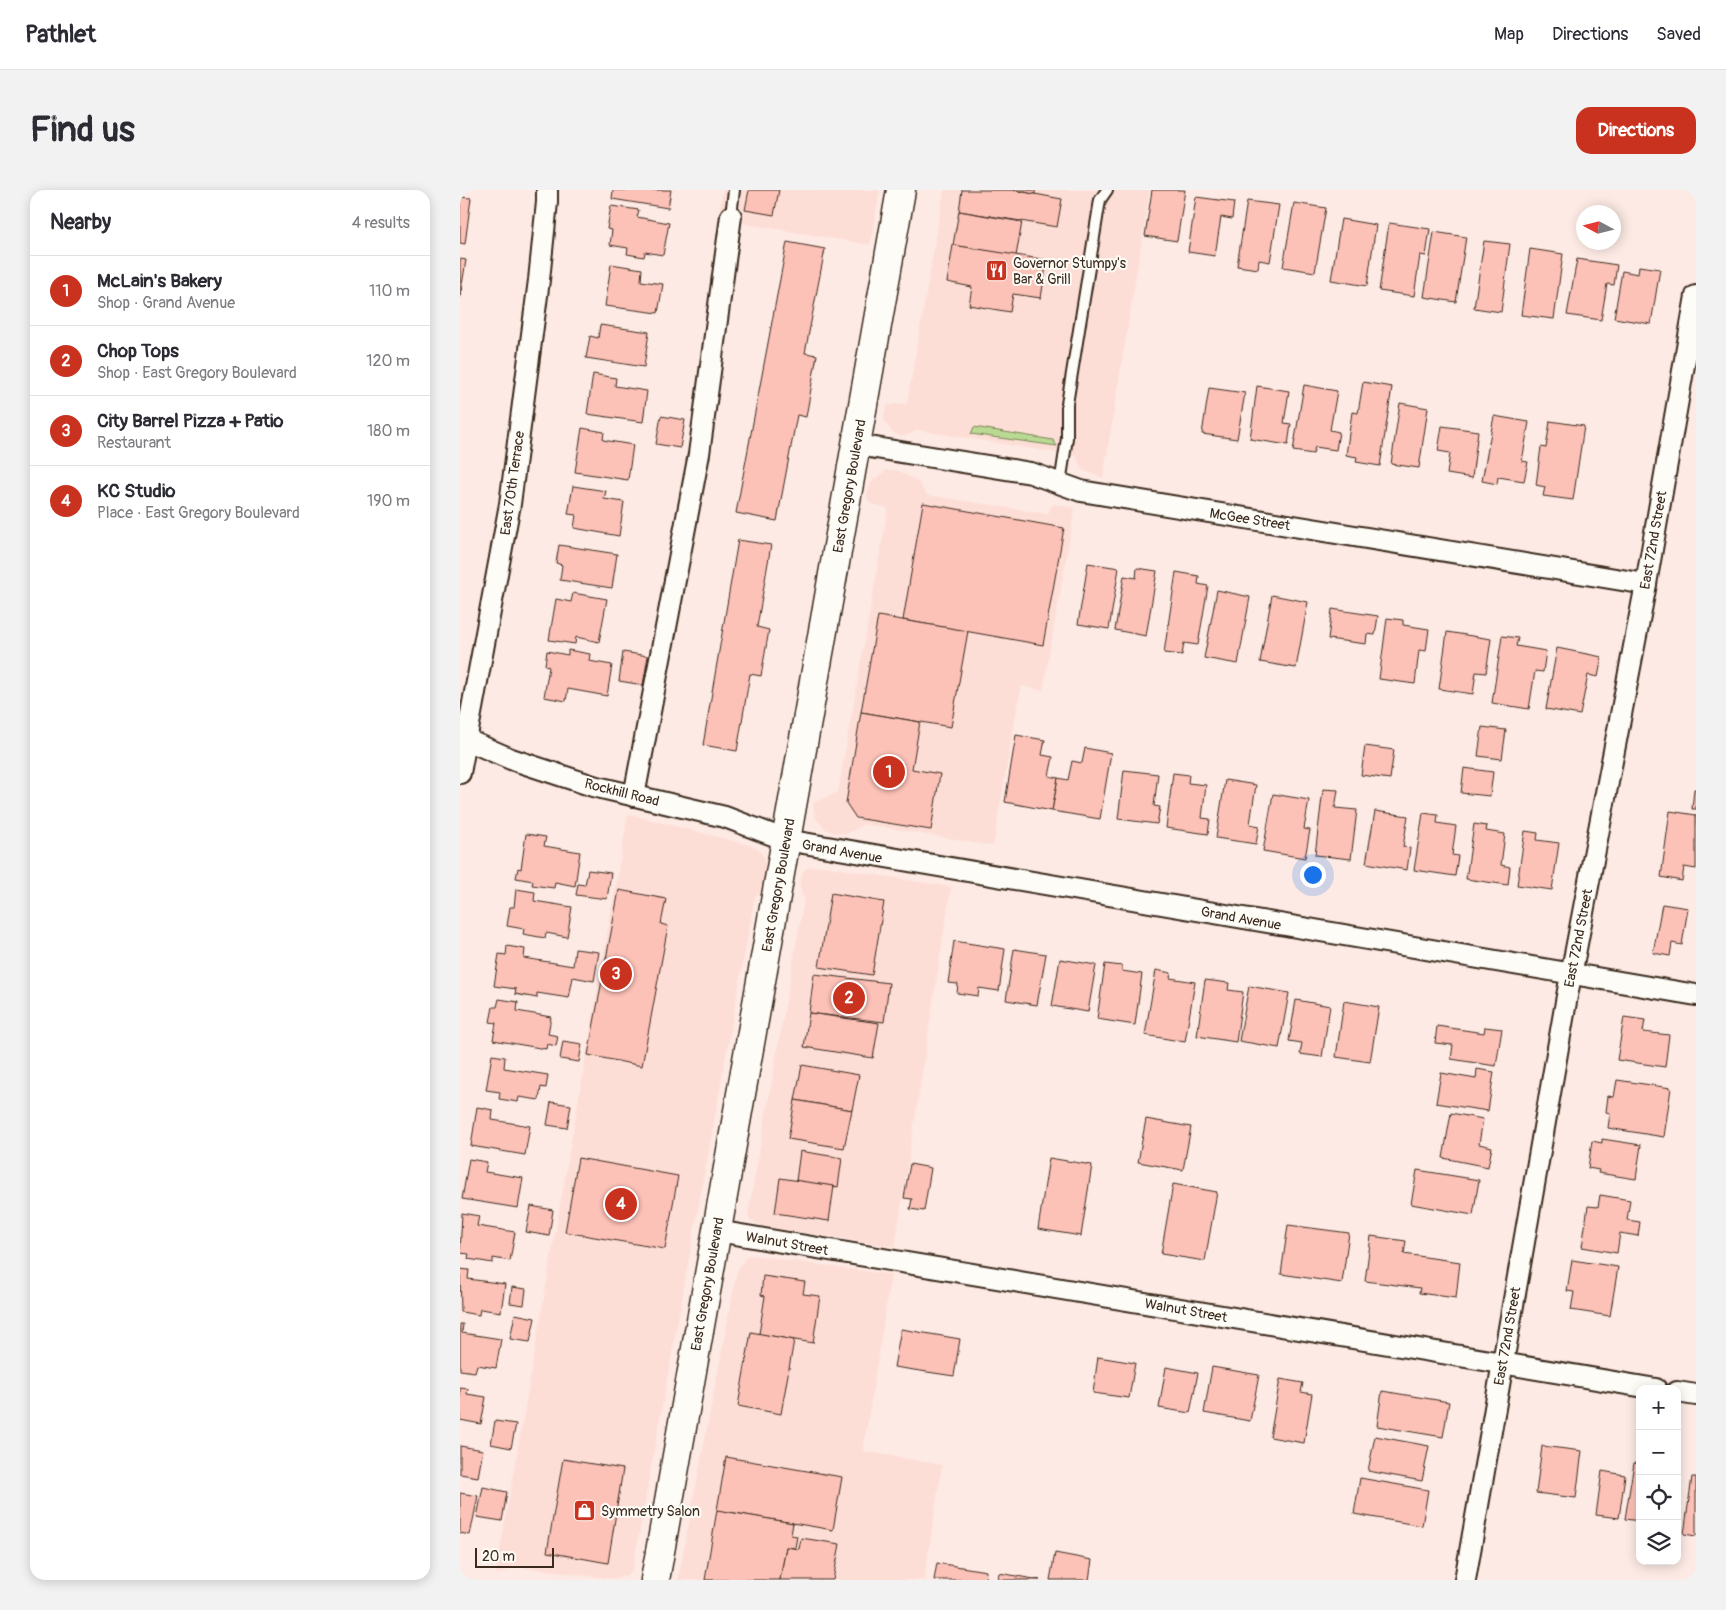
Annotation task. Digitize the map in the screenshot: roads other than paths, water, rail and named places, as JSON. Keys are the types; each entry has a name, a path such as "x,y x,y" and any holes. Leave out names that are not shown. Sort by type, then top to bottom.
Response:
{"main road":[{"name":"East Gregory Boulevard","path":"655,1580 901,190"}],"street":[{"name":"East 70th Terrace","path":"460,774 463,738 510,504 540,280 547,190"},
{"path":"634,796 698,454 731,216"},
{"name":"East 72nd Street","path":"1465,1580 1571,974 1646,584 1696,296"},
{"name":"McGee Street","path":"857,445 1031,473 1081,491 1646,584"},
{"name":"Rockhill Road","path":"463,738 511,759 593,786 725,817 786,840"},
{"name":"Grand Avenue","path":"786,840 1696,995"},
{"name":"Walnut Street","path":"717,1231 1636,1386"},
{"path":"1681,1393 1696,1395"}],"lane":[{"path":"731,216 734,190"},
{"path":"1060,484 1068,438 1067,404 1077,339 1100,200 1107,190"}],"place":[{"name":"Governor Stumpy's Bar & Grill","path":"997,271"},
{"name":"McLain's Bakery","path":"889,772"},
{"name":"City Barrel Pizza + Patio","path":"616,974"},
{"name":"Chop Tops","path":"849,998"},
{"name":"KC Studio","path":"621,1204"},
{"name":"Symmetry Salon","path":"585,1511"}]}
